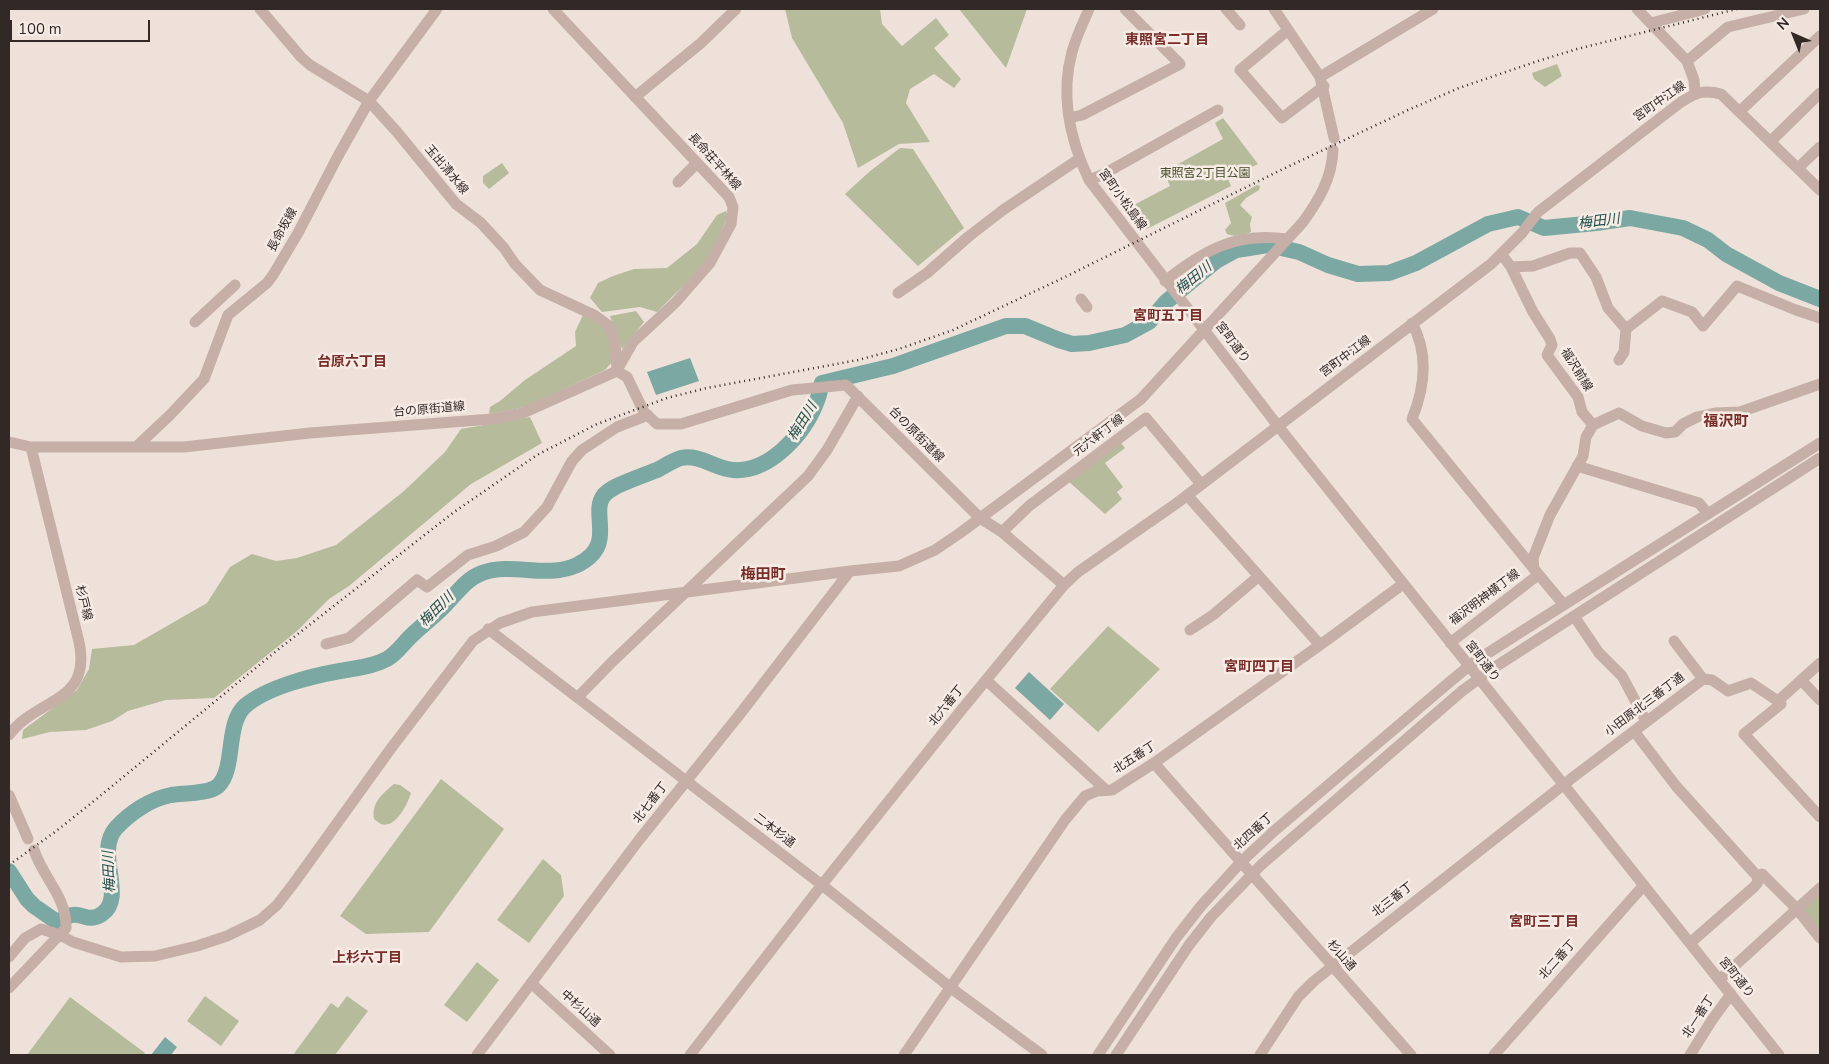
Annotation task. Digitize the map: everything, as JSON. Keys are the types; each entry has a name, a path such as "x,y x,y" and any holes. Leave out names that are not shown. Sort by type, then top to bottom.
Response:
{"street":[{"name":"玉出清水線","path":"260,9 310,65 369,101 456,204 481,223 504,248 514,264 540,290 594,315 608,325 614,341 617,371"},
{"name":"長命坂線","path":"228,315 267,283 273,275 369,101 437,9"},
{"name":"長命荘平林線","path":"553,9 728,197 733,207 731,224 710,263 676,302 633,342 617,371"},
{"path":"635,97 701,43 736,9"},
{"name":"宮町小松島線","path":"1089,9 1074,47 1067,88 1069,118 1079,159 1089,180 1166,282"},
{"path":"1069,118 1082,114 1180,64 1125,9"},
{"path":"1226,9 1240,24"},
{"path":"1274,9 1322,82 1334,138"},
{"path":"1288,30 1240,70 1281,118 1322,82 1433,9"},
{"path":"1636,9 1687,61 1694,80 1695,94"},
{"path":"1651,23 1705,9"},
{"path":"1687,61 1728,27 1804,9"},
{"path":"1740,111 1820,36"},
{"name":"宮町中江線","path":"1278,426 1502,254 1536,216 1681,102 1695,94 1708,91 1721,94 1820,190"},
{"path":"1770,141 1820,93"},
{"path":"1089,180 1102,175 1218,110"},
{"path":"1798,168 1820,147"},
{"path":"9,957 25,938 41,929 63,930 73,942 121,957 155,956 227,936 260,920 277,905 294,883 392,747 473,640 488,630 517,616 532,612 687,591 899,566 935,550 1141,399 1303,222 1321,196 1332,162 1333,150"},
{"path":"898,293 927,273 968,237 1004,210 1079,159"},
{"path":"678,182 697,163"},
{"path":"1166,282 1194,261 1229,242 1258,237 1286,240"},
{"path":"1510,267 1533,266 1570,253 1580,253 1596,277 1608,308 1626,329 1624,352 1619,360"},
{"name":"福沢前線","path":"1502,254 1533,312 1550,339 1552,345 1547,356 1578,397 1582,412 1593,425"},
{"name":"宮町通り","path":"1166,282 1468,666 1779,1055"},
{"path":"195,322 234,285"},
{"path":"1626,329 1662,301 1692,312 1703,326 1737,286 1820,318"},
{"path":"136,447 204,379 228,315 217,302"},
{"path":"1412,323 1419,335 1424,354 1421,396 1412,419 1564,605"},
{"path":"326,644 349,638 417,580 426,587 468,555 496,546 524,532 547,507 572,462 582,450 617,427 648,415 644,412 627,377 617,371"},
{"name":"台の原街道線","path":"9,442 31,446 184,447 310,433 492,419 523,413 617,371"},
{"name":"台の原街道線","path":"648,415 657,424 682,424 792,390 846,384 980,518 1002,532 1064,585"},
{"path":"1536,572 1533,558 1550,515 1583,456 1586,437 1593,425 1619,413 1642,426 1666,434 1675,432 1683,424 1696,417 1715,413 1740,412 1820,384"},
{"path":"578,697 808,476 827,450 858,396"},
{"name":"元六軒丁線","path":"1002,532 1029,506 1146,418 1202,484"},
{"name":"北六番丁","path":"690,1055 822,885 1064,585 1078,572 1187,495 1278,426"},
{"name":"北四番丁","path":"1098,1055 1176,938 1201,906 1241,862 1273,832 1468,666 1820,443"},
{"name":"杉戸線","path":"9,735 19,722 70,689 77,681 81,669 82,656 31,446"},
{"path":"1116,1055 1200,931 1252,874 1320,813 1478,678 1820,458"},
{"path":"1577,466 1699,503 1708,514"},
{"path":"1187,495 1320,645"},
{"name":"北七番丁","path":"477,1055 686,780 740,714 850,571"},
{"name":"福沢明神横丁線","path":"1450,643 1536,572"},
{"path":"1190,630 1213,615 1259,576"},
{"name":"北五番丁","path":"904,1055 1065,820 1085,796 1097,791 1112,790 1154,763 1403,584"},
{"path":"1574,616 1598,653 1622,676 1646,720"},
{"name":"二本杉通","path":"488,630 822,885 951,988 1042,1055"},
{"path":"1674,641 1703,679"},
{"path":"1820,663 1778,701 1781,704 1744,734 1820,817"},
{"name":"小田原北三番丁通","path":"1563,785 1646,720 1703,679 1712,680 1728,691 1751,683 1778,701"},
{"path":"986,680 1106,790"},
{"path":"1801,680 1820,700"},
{"path":"1634,731 1676,786 1758,876 1758,882 1754,887 1690,943"},
{"name":"杉山通","path":"1154,763 1411,1055"},
{"name":"北三番丁","path":"1260,1055 1298,997 1314,981 1563,785"},
{"path":"9,795 28,839"},
{"path":"9,988 63,930 64,906 60,896 38,863 34,850"},
{"path":"1758,876 1762,874 1797,909 1820,938"},
{"name":"北二番丁","path":"1494,1055 1644,884"},
{"path":"1719,980 1820,888"},
{"name":"中杉山通","path":"531,983 610,1055"},
{"name":"北一番丁","path":"1690,1055 1731,994"}],"green space":[{"path":"785,9 880,9 882,24 902,46 936,18 949,35 934,48 961,79 954,88 934,74 910,89 906,103 930,142 899,144 858,168 843,123 792,38"},
{"path":"959,9 1027,9 1006,68"},
{"path":"1557,64 1562,76 1545,87 1534,79 1532,73"},
{"name":"東照宮2丁目公園","path":"1223,118 1258,164 1228,179 1231,186 1145,230 1128,208 1170,186 1164,172 1223,139 1215,123"},
{"path":"900,148 913,149 964,228 918,266 845,194"},
{"path":"502,163 509,173 489,189 483,183 483,176"},
{"path":"1257,185 1260,186 1259,190 1246,198 1240,205 1252,217 1250,224 1251,232 1239,236 1227,234 1225,230 1231,223 1225,203"},
{"path":"726,211 728,217 706,263 657,312 640,307 602,312 590,298 598,283 613,276 634,269 667,268 697,244 717,215"},
{"path":"636,311 644,322 622,349 610,316"},
{"path":"583,315 599,324 609,337 613,361 605,370 525,407 489,414 490,407 525,380 576,346 575,332"},
{"path":"530,417 542,443 471,484 349,586 329,599 297,631 214,698 166,700 128,711 112,721 86,730 50,732 22,739 23,730 77,690 89,669 92,649 134,645 207,603 230,567 252,554 276,561 297,558 336,545 404,491 445,452 461,429"},
{"path":"1119,441 1125,448 1105,463 1123,487 1117,492 1122,499 1105,514 1067,480"},
{"path":"1108,626 1160,669 1098,732 1050,689"},
{"path":"441,779 504,829 429,932 366,934 340,916"},
{"path":"394,784 400,785 411,793 401,814 392,823 381,824 374,819 374,808 382,795"},
{"path":"543,859 561,875 564,896 529,943 497,920"},
{"path":"1820,892 1820,934 1800,910"},
{"path":"477,962 499,980 467,1022 444,1005"},
{"path":"205,996 239,1021 221,1046 187,1021"},
{"path":"347,996 368,1011 335,1055 293,1055 331,1003 338,1008"},
{"path":"70,997 145,1053 143,1055 27,1055"}],"water":[{"path":"690,358 699,381 656,395 647,372"},
{"path":"1029,672 1064,704 1050,720 1015,688"},
{"path":"165,1037 177,1047 171,1055 151,1055"}],"waterway":[{"name":"梅田川","path":"9,871 27,899 57,922 72,915 90,918 97,917 109,906 112,897 108,850 110,838 116,828 134,812 148,803 171,795 196,793 214,789 218,786 224,778 227,769 235,724 245,706 265,693 290,683 370,666 387,659 467,582 482,573 506,569 553,571 577,565 589,557 596,548 600,539 600,503 604,495 614,488 681,458 695,458 733,470 759,465 772,458 794,439 810,415 817,401 822,383 893,366 1006,326 1025,326 1072,344 1089,343 1125,335 1149,322 1166,302 1216,261 1236,250 1268,245 1299,252 1328,265 1358,274 1389,273 1416,263 1488,224 1518,217 1544,228 1630,218 1683,228 1708,240 1726,254 1779,283 1820,299"},
{"name":"梅田川","path":"55,927 57,922"}],"railway":[{"path":"9,865 55,832 280,648 454,512 537,455 597,424 667,398 707,388 858,360 899,349 953,330 1283,169 1459,88 1577,49 1737,9"}],"district":[{"name":"東照宮二丁目","path":"1167,41"},
{"name":"宮町五丁目","path":"1168,317"},
{"name":"台原六丁目","path":"352,363"},
{"name":"福沢町","path":"1726,422"},
{"name":"梅田町","path":"763,575"},
{"name":"宮町四丁目","path":"1259,668"},
{"name":"宮町三丁目","path":"1544,923"},
{"name":"上杉六丁目","path":"367,959"}]}
